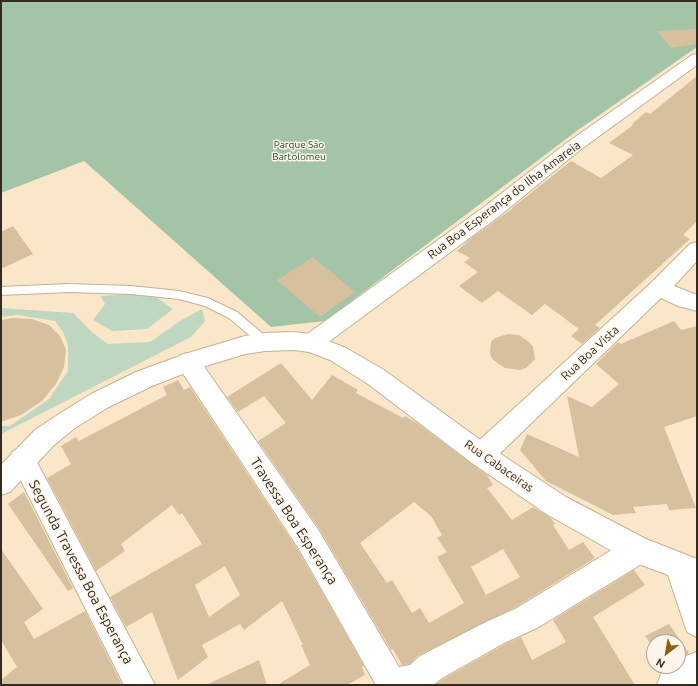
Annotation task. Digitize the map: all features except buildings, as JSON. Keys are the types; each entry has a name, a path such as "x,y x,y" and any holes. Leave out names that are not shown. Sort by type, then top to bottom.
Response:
{"street":[{"name":"Rua Boa Esperança do Ilha Amareia","path":"311,343 491,212 574,146 697,58"},
{"name":"Rua Boa Vista","path":"481,455 659,288 697,249"},
{"path":"659,288 685,300 697,303"},
{"name":"Rua Cabaceiras","path":"1,483 22,459 44,438 67,421 99,401 144,379 188,362 245,345 265,342 294,341 311,343 338,354 376,377 481,455 557,506 638,550 688,570"},
{"name":"Travessa Boa Esperança","path":"188,362 309,540 391,685"},
{"name":"Segunda Travessa Boa Esperança","path":"22,459 140,685"},
{"path":"391,685 418,678 431,667 494,633 526,618 638,550"},
{"path":"688,570 697,622"},
{"path":"672,685 697,667"}],"lane":[{"path":"1,291 69,288 131,290 179,295 208,302 233,315 265,342"}],"green space":[{"name":"Parque São Bartolomeu","path":"1,1 697,1 697,47 578,130 325,321 271,327 84,161 1,193"},
{"path":"133,294 153,295 173,309 147,329 112,331 93,320 105,304 101,296"},
{"path":"1,308 73,313 93,333 108,344 150,342 180,321 202,309 205,321 191,337 1,434 1,426 10,426 49,399 68,371 68,345 63,332 55,321 18,315 1,317"}]}
